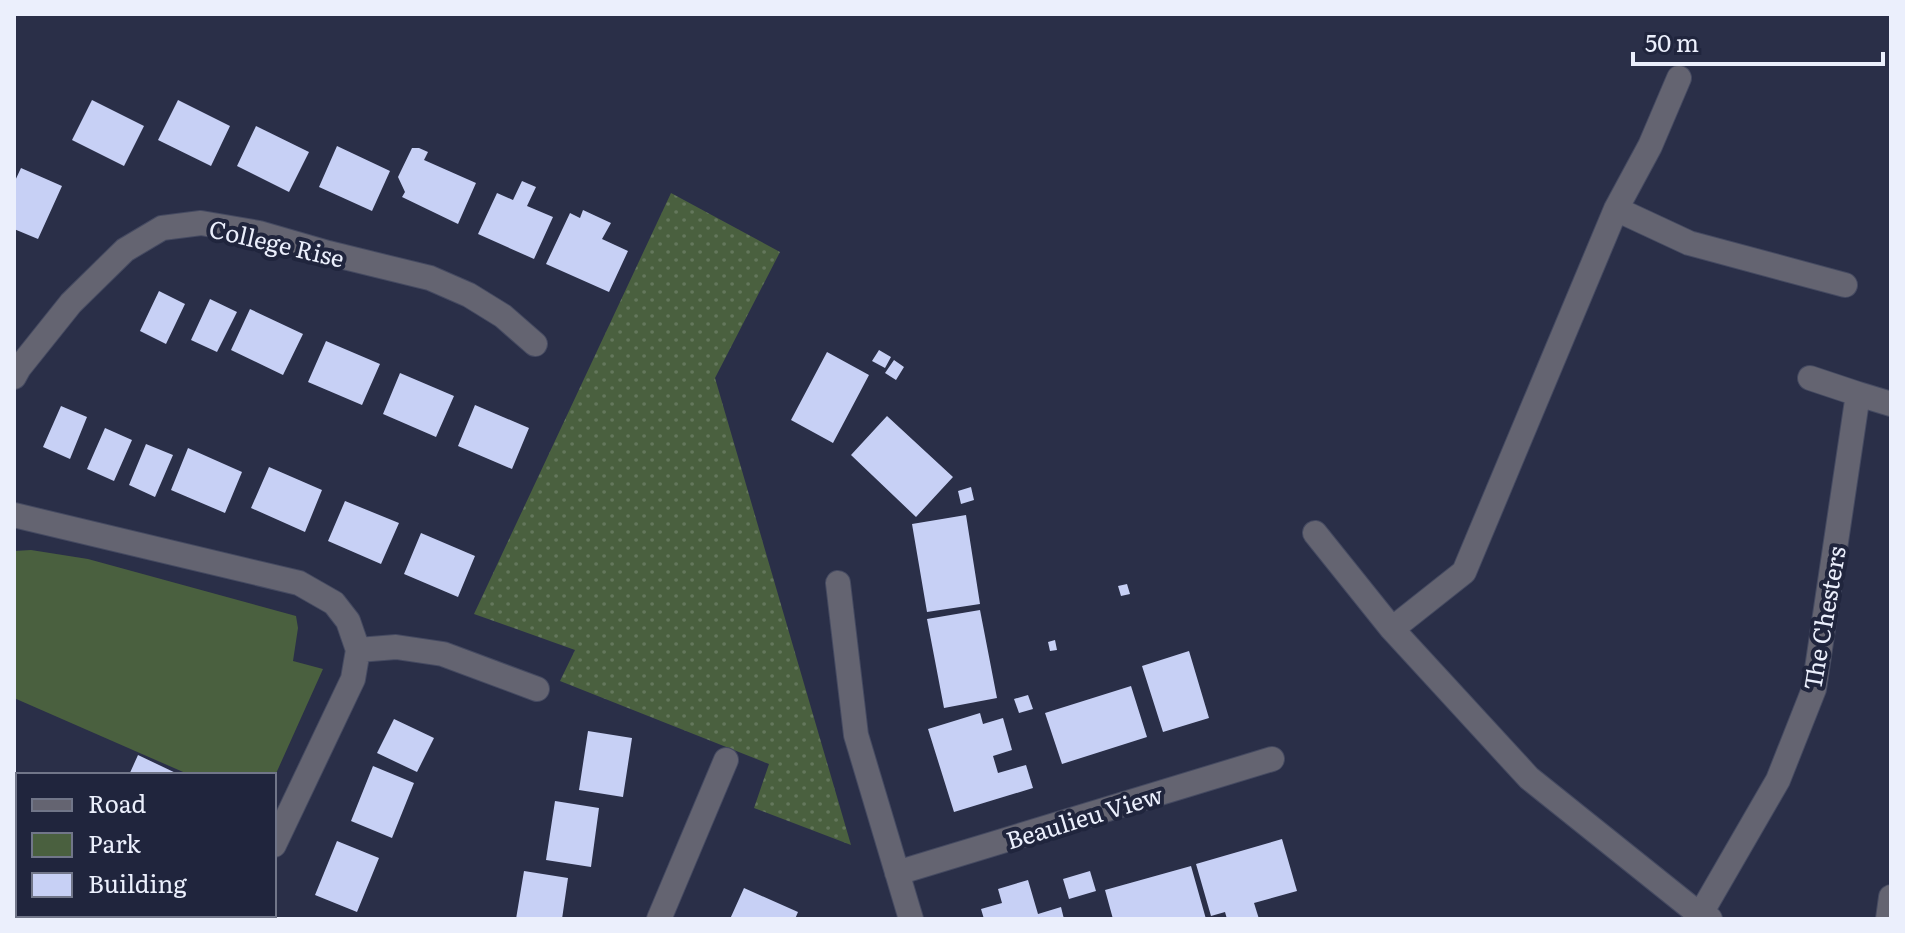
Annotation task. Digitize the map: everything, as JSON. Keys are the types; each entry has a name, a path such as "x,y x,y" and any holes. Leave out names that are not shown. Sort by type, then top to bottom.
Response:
{"street":[{"path":"1392,629 1464,572 1616,209 1650,146 1679,78"},
{"path":"1616,209 1689,243 1845,285"},
{"name":"College Rise","path":"14,377 71,303 125,250 162,228 201,223 259,233 430,278 469,295 503,316 535,344"},
{"path":"1810,378 1891,404"},
{"name":"The Chesters","path":"1315,533 1392,629 1529,778 1705,917 1778,780 1814,689 1858,394"},
{"path":"14,515 299,583 334,603 348,621 358,650 353,679 276,841"},
{"path":"838,583 856,735 911,919"},
{"path":"358,650 396,647 443,654 537,689"},
{"name":"Beaulieu View","path":"897,873 1272,759"},
{"path":"659,919 726,760"},
{"path":"1888,919 1891,897"}],"green space":[{"path":"671,193 780,252 715,378 851,845 754,808 769,764 560,681 575,650 474,614"},
{"path":"31,550 88,559 296,616 298,628 293,661 323,669 276,774 185,773 14,698 14,551"}],"building":[{"path":"92,100 144,126 124,166 72,140"},
{"path":"178,100 230,126 211,166 158,140"},
{"path":"256,126 309,152 289,192 237,166"},
{"path":"337,146 390,171 372,211 319,187"},
{"path":"412,148 428,152 424,160 476,183 458,224 402,197 405,192 398,177"},
{"path":"21,168 62,186 38,239 14,229 14,183"},
{"path":"522,181 536,187 527,206 553,217 534,259 478,234 497,193 513,200"},
{"path":"583,210 611,223 602,239 628,251 609,292 546,264 570,213 580,218"},
{"path":"159,291 185,304 166,344 140,331"},
{"path":"210,299 237,312 217,352 191,340"},
{"path":"250,309 303,334 283,375 231,350"},
{"path":"326,341 380,364 362,405 308,382"},
{"path":"879,350 891,357 885,368 872,361"},
{"path":"827,352 869,375 833,443 791,420"},
{"path":"894,360 904,367 896,380 885,373"},
{"path":"400,373 454,396 436,437 383,414"},
{"path":"475,405 529,428 512,469 458,446"},
{"path":"61,406 87,417 70,459 43,447"},
{"path":"887,416 953,477 916,517 851,455"},
{"path":"105,428 132,440 114,481 87,469"},
{"path":"146,444 173,455 155,497 129,485"},
{"path":"188,448 242,472 225,513 171,490"},
{"path":"269,467 322,490 305,532 251,508"},
{"path":"971,487 974,500 961,504 958,491"},
{"path":"345,501 399,523 381,564 328,541"},
{"path":"966,515 980,604 927,612 912,524"},
{"path":"421,533 475,556 458,597 404,574"},
{"path":"1127,584 1130,594 1121,596 1118,586"},
{"path":"980,610 997,698 944,708 927,619"},
{"path":"1055,640 1057,650 1050,651 1048,642"},
{"path":"1189,651 1209,718 1163,732 1142,666"},
{"path":"1131,686 1147,737 1062,764 1045,713"},
{"path":"1028,695 1033,709 1019,713 1014,699"},
{"path":"980,713 983,724 1003,718 1012,750 993,756 998,773 1026,765 1033,788 954,812 928,729"},
{"path":"394,719 434,738 417,772 377,753"},
{"path":"588,731 632,738 623,797 579,790"},
{"path":"138,755 176,773 130,773"},
{"path":"373,766 414,783 392,838 351,821"},
{"path":"555,801 599,808 591,867 546,860"},
{"path":"1282,839 1297,891 1254,903 1259,919 1227,919 1225,912 1211,916 1196,864"},
{"path":"337,841 379,858 357,912 315,895"},
{"path":"1191,866 1206,919 1113,919 1105,890"},
{"path":"524,871 568,878 562,919 516,919"},
{"path":"1090,871 1096,891 1069,899 1063,879"},
{"path":"1028,880 1038,914 1061,907 1064,919 984,919 981,909 1002,903 998,889"},
{"path":"744,888 798,912 795,919 730,919"},
{"path":"98,917 135,917 134,919"}]}
